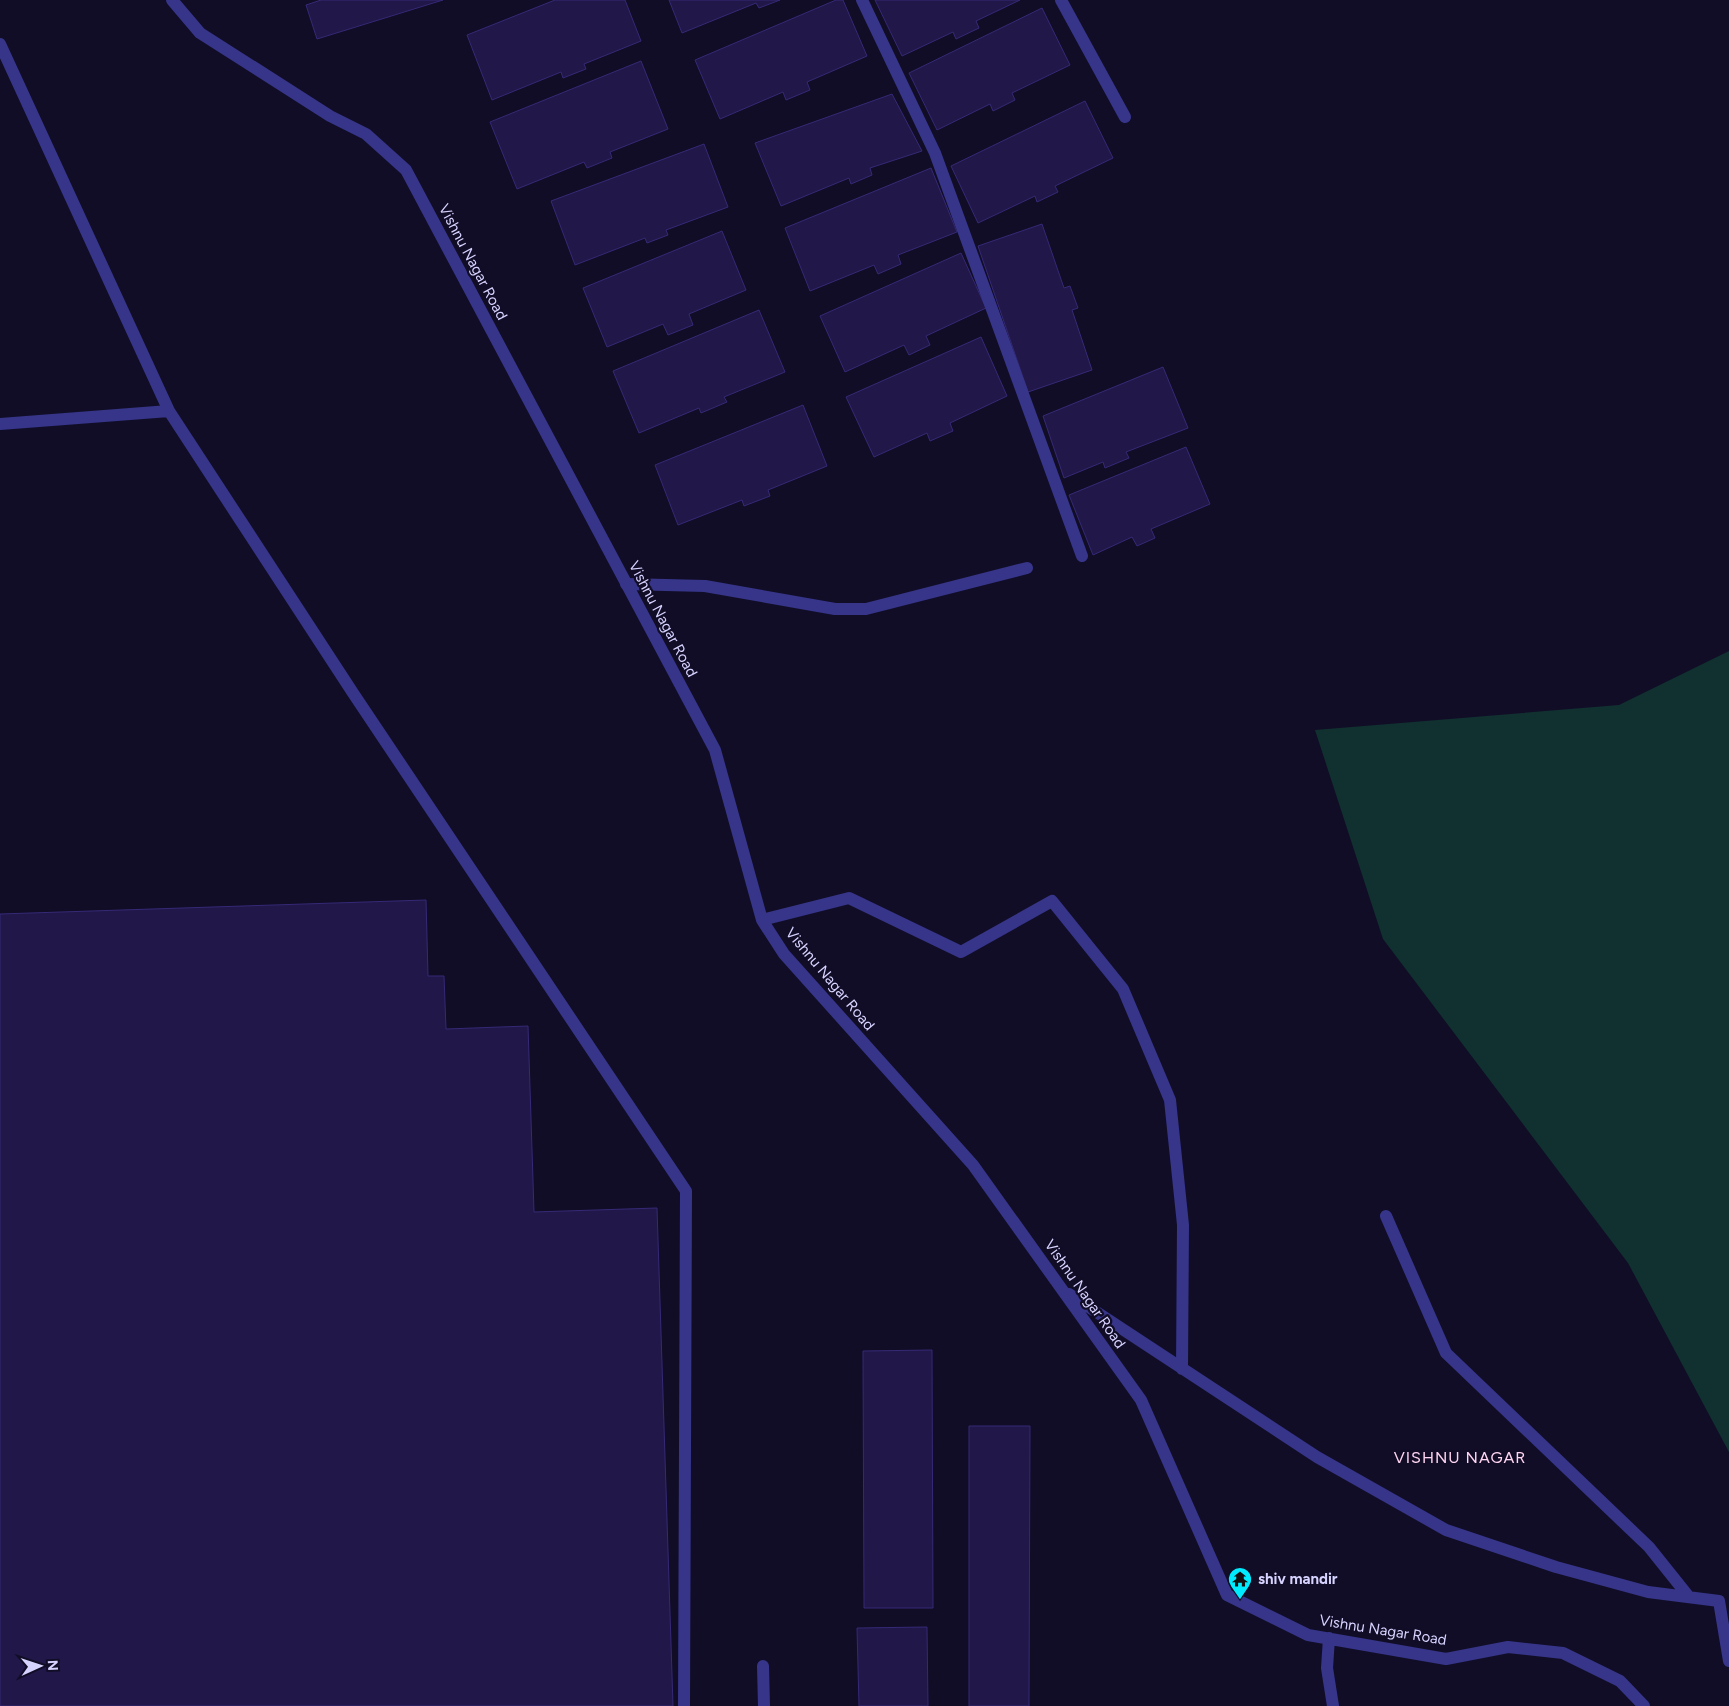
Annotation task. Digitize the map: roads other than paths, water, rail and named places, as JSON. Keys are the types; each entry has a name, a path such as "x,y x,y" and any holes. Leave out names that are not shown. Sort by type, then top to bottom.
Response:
{"street":[{"name":"Vishnu Nagar Road","path":"172,0 200,33 330,116 366,134 406,170 715,750 762,920 784,954 973,1166 1141,1400 1227,1595 1308,1634 1446,1659 1508,1647 1564,1653 1620,1681 1644,1706"},
{"path":"862,0 934,153 1082,556"},
{"path":"1061,0 1125,117"},
{"path":"0,44 169,411 353,693 686,1191 684,1706"},
{"path":"0,424 169,411"},
{"path":"626,584 705,586 835,609 866,609 1027,568"},
{"path":"762,920 849,898 961,952 1052,901 1123,988 1170,1100 1183,1226 1182,1368"},
{"path":"1386,1216 1446,1352 1648,1547 1689,1597"},
{"path":"1062,1290 1317,1457 1446,1530 1556,1567 1648,1592 1719,1601 1729,1661"},
{"path":"1329,1638 1327,1668 1333,1706"},
{"path":"763,1666 764,1706"}],"place":[{"name":"shiv mandir","path":"1240,1600"}],"district":[{"name":"VISHNU NAGAR","path":"1460,1457"}]}
